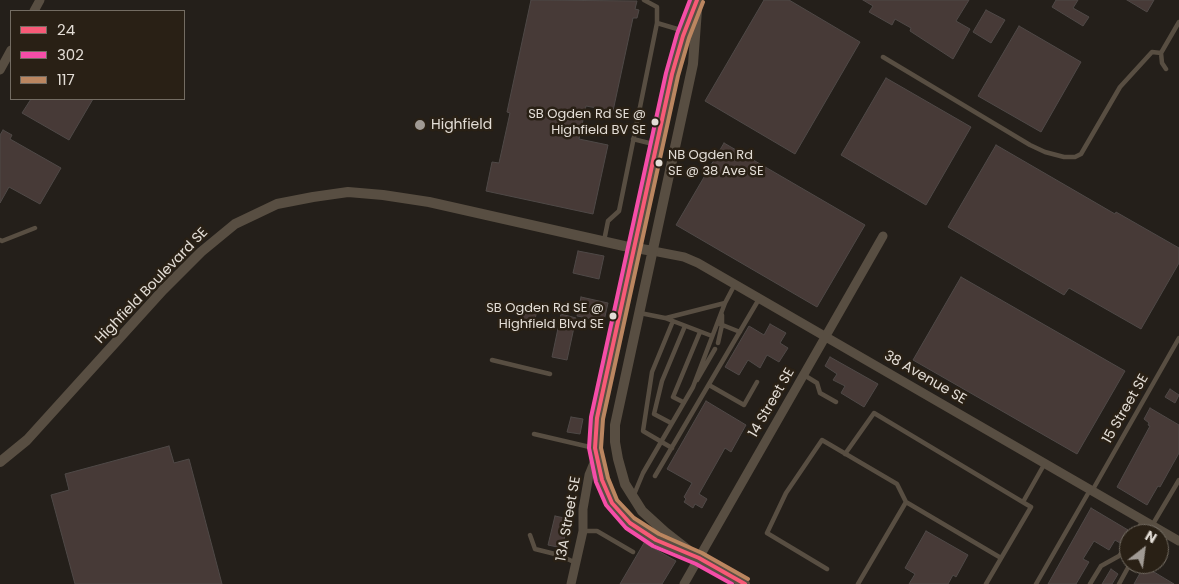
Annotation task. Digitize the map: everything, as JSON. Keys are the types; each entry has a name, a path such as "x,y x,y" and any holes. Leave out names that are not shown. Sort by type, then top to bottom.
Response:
{"street":[{"path":"697,0 672,74 597,418 595,453 602,480 612,503 630,523 656,540 699,558 745,584"},
{"path":"697,0 693,64 615,425 615,442 625,484 642,511 665,532 699,558"},
{"path":"0,70 10,52"},
{"name":"Highfield Boulevard SE","path":"0,462 27,440 163,290 201,252 234,224 278,204 348,192 383,195 429,202 653,251"},
{"name":"14 Street SE","path":"684,584 883,236"},
{"name":"38 Avenue SE","path":"653,251 698,263 1149,524"},
{"name":"13A Street SE","path":"571,584 583,531 583,509 595,453"}],"lane":[{"path":"604,241 608,222 619,212 657,23 657,7 644,0"},
{"path":"1166,69 1162,62 1161,53 1179,22"},
{"path":"657,23 685,31"},
{"path":"883,57 1030,145 1045,152 1064,157 1075,157 1081,154 1120,87 1152,52 1161,53"},
{"path":"633,139 657,145"},
{"path":"0,240 2,241 35,228"},
{"path":"718,343 722,311 735,284"},
{"path":"655,476 760,298"},
{"path":"665,318 725,303"},
{"path":"640,313 665,318 712,336"},
{"path":"672,448 643,430 652,372 674,321"},
{"path":"720,324 740,332"},
{"path":"633,497 643,473 692,387 712,336 720,324"},
{"path":"671,423 654,414 662,381 685,326"},
{"path":"684,402 673,397 700,332"},
{"name":"15 Street SE","path":"1036,584 1179,338"},
{"path":"692,387 706,368 715,349"},
{"path":"492,360 550,374"},
{"path":"804,375 817,383 820,393 836,402"},
{"path":"709,385 744,405 757,382"},
{"path":"692,387 704,394"},
{"path":"845,454 874,413 1031,507 986,584"},
{"path":"534,434 595,453"},
{"path":"827,569 767,533 786,493 822,440 896,484 906,502 1001,558"},
{"path":"1023,502 1045,464"},
{"path":"1153,524 1179,480"},
{"path":"858,584 906,502"},
{"path":"1140,524 1143,520"},
{"path":"583,531 597,532 634,552"},
{"path":"530,535 536,549 559,555 576,563"},
{"path":"1090,584 1101,566 1119,556"}],"building":[{"path":"531,0 637,1 635,9 639,10 637,18 633,18 613,111 586,106 579,139 608,145 593,214 486,191 492,162 499,163 510,113 507,112"},
{"path":"764,0 789,0 860,42 795,154 705,101"},
{"path":"863,0 969,0 956,21 970,29 953,59 910,31 911,28 895,19 892,25 869,12 873,6"},
{"path":"1056,0 1078,0 1073,8 1089,17 1083,26 1052,7"},
{"path":"1127,0 1154,0 1147,12"},
{"path":"986,10 1005,20 991,43 973,32"},
{"path":"1019,26 1081,62 1041,132 978,96"},
{"path":"886,78 971,127 926,205 841,155"},
{"path":"30,100 92,100 69,140 22,113"},
{"path":"3,130 12,135 10,139 61,168 40,204 9,187 0,203 0,135"},
{"path":"724,143 865,225 817,307 676,225"},
{"path":"996,145 1115,214 1116,212 1179,248 1179,263 1141,329 1069,288 1064,295 948,227"},
{"path":"578,251 604,256 599,279 573,273"},
{"path":"961,277 1125,371 1077,454 913,360"},
{"path":"581,297 608,303 604,321 577,316"},
{"path":"523,307 537,310 534,324 520,321"},
{"path":"561,314 576,318 567,360 552,357"},
{"path":"770,324 786,333 780,343 788,348 779,362 767,355 760,368 748,360 739,375 725,367 749,326 764,335"},
{"path":"830,357 878,384 864,407 841,393 845,386 833,380 837,374 825,366"},
{"path":"1170,389 1179,395 1175,403 1165,397"},
{"path":"706,401 746,425 731,452 725,448 699,494 707,499 702,508 695,504 693,508 684,502 686,499 684,497 692,483 667,469"},
{"path":"1150,408 1179,425 1179,453 1160,487 1158,486 1147,505 1117,487 1150,426 1144,419"},
{"path":"571,417 583,419 580,434 567,432"},
{"path":"169,446 174,463 189,459 222,584 75,584 51,495 69,490 65,474"},
{"path":"1091,508 1119,525 1119,542 1115,540 1109,550 1094,541 1083,559 1089,562 1076,584 1048,584"},
{"path":"555,516 569,519 562,548 548,545"},
{"path":"926,531 968,555 956,577 953,575 948,584 909,584 915,574 905,568"},
{"path":"644,543 676,561 662,584 620,584"},
{"path":"1111,569 1118,574 1112,584 1102,584"},
{"path":"1140,574 1157,574 1174,584 1134,584"}],"transit line":[{"name":"302","path":"690,0 677,34 666,73 591,417 589,448 596,482 606,505 626,528 653,546 696,564 732,584"},
{"name":"24","path":"697,0 683,36 672,74 597,418 595,448 602,480 612,503 630,523 656,540 699,558 745,584"},
{"name":"117","path":"703,2 689,38 678,76 603,419 601,448 608,478 617,500 634,518 659,534 702,553 748,579"}],"place":[{"name":"SB Ogden Rd SE @ Highfield BV SE","path":"655,122"},
{"name":"Highfield","path":"420,125"},
{"name":"NB Ogden Rd SE @ 38 Ave SE","path":"659,163"},
{"name":"SB Ogden Rd SE @ Highfield Blvd SE","path":"613,316"}]}
